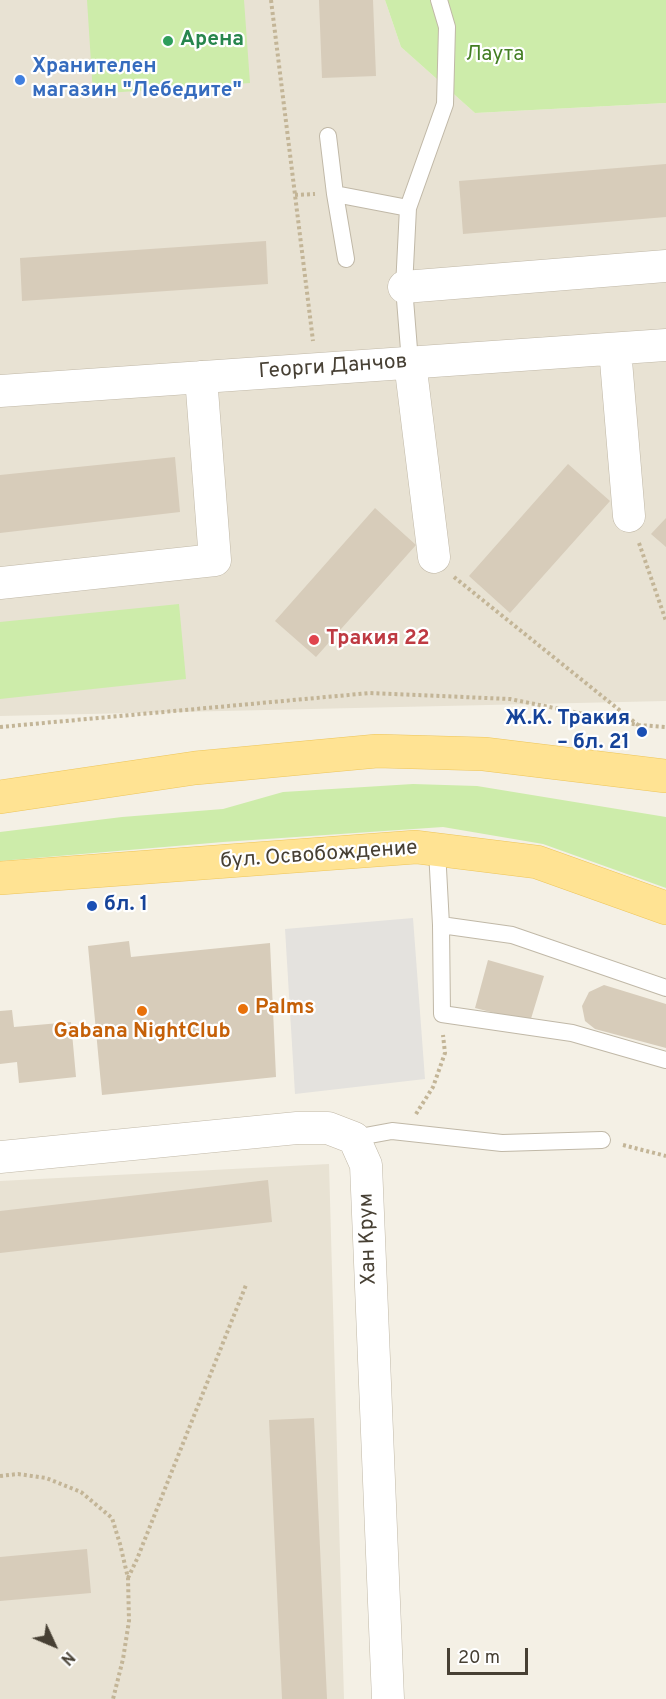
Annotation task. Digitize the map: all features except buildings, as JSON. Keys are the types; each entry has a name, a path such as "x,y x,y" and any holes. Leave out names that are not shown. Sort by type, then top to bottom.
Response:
{"main road":[{"path":"0,797 195,768 377,751 484,754 666,776"},
{"name":"бул. Освобождение","path":"0,878 416,847 537,862 666,908"}],"street":[{"path":"404,287 666,266"},
{"name":"Георги Данчов","path":"0,391 666,345"},
{"path":"615,349 629,516"},
{"path":"410,362 434,557"},
{"path":"0,583 215,560 201,378"},
{"path":"0,1157 297,1128 328,1128 354,1138"},
{"name":"Хан Крум","path":"354,1138 366,1165 388,1699"}],"lane":[{"path":"410,362 404,287 408,208 445,104 447,27 439,0"},
{"path":"328,135 345,259"},
{"path":"335,194 408,208"},
{"path":"437,850 442,1014 572,1033 666,1060"},
{"path":"441,925 512,935 666,988"},
{"path":"354,1138 392,1131 502,1143 602,1140"}],"path":[{"path":"270,0 316,369"},
{"path":"629,516 666,621"},
{"path":"434,557 434,561 638,725"},
{"path":"0,727 370,693 510,699 638,725 666,727"},
{"path":"405,1132 433,1087 445,1053 442,1014"},
{"path":"602,1140 666,1156"},
{"path":"128,1578 246,1285"},
{"path":"0,1476 18,1474 46,1478 81,1492 112,1518 128,1578 129,1621 113,1699"}],"shaded area":[{"path":"0,0 385,0 401,47 475,113 666,103 666,701 0,716"},
{"path":"413,918 425,1079 295,1094 285,929"},
{"path":"329,1164 344,1699 0,1699 0,1181"}],"green space":[{"name":"Арена","path":"87,0 244,0 250,83 93,94"},
{"name":"Лаута","path":"385,0 666,0 666,103 475,113 401,47"},
{"path":"179,604 186,679 0,699 0,622"},
{"path":"413,784 477,786 666,817 666,888 543,844 443,827 223,842 0,861 0,832 122,817 223,809 283,792"}],"place":[{"name":"Арена","path":"168,41"},
{"name":"Хранителен магазин \"Лебедите\"","path":"20,80"},
{"name":"Тракия 22","path":"314,640"},
{"name":"Ж.К. Тракия – бл. 21","path":"642,732"},
{"name":"бл. 1","path":"92,906"},
{"name":"Palms","path":"243,1009"},
{"name":"Gabana NightClub","path":"142,1011"}]}
